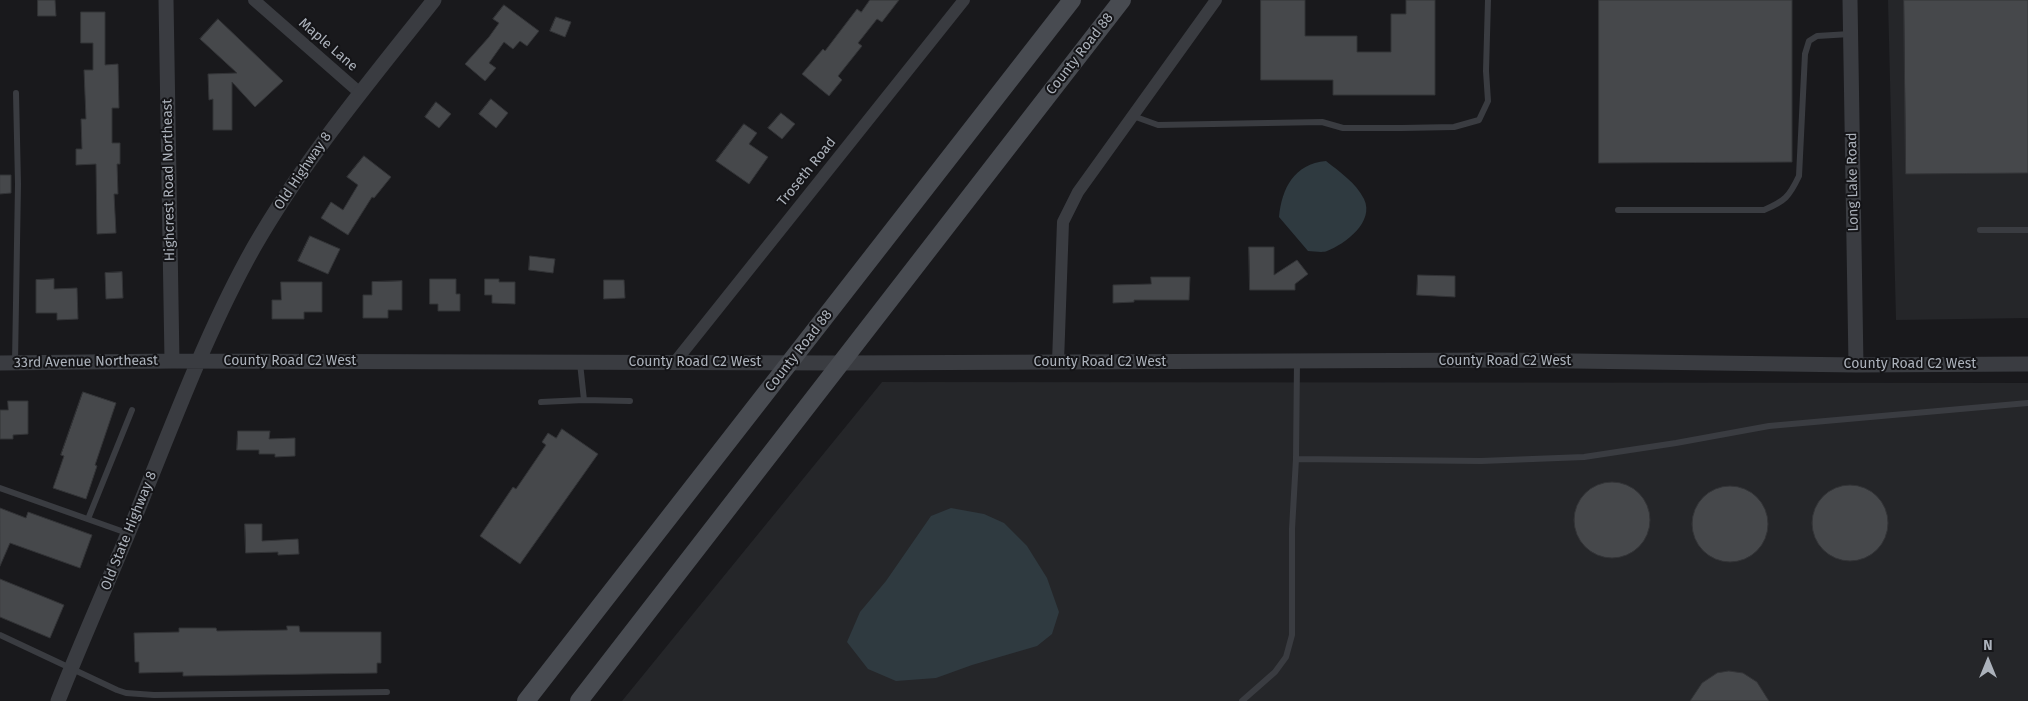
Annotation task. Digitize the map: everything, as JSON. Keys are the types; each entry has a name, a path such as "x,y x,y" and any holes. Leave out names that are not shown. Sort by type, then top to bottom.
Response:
{"main road":[{"name":"County Road 88","path":"526,701 1072,0"},
{"name":"County Road 88","path":"579,701 1122,0"}],"street":[{"name":"Highcrest Road Northeast","path":"166,0 172,361"},
{"name":"Maple Lane","path":"254,0 360,94"},
{"name":"Old Highway 8","path":"200,361 231,292 254,247 288,190 317,149 434,0"},
{"name":"Troseth Road","path":"675,362 964,0"},
{"path":"1058,362 1063,222 1078,192 1216,0"},
{"name":"Long Lake Road","path":"1850,0 1856,364"},
{"name":"County Road C2 West","path":"172,361 842,363 1504,360 2028,364"},
{"name":"33rd Avenue Northeast","path":"0,362 172,361"},
{"name":"Old State Highway 8","path":"58,701 200,361"}],"lane":[{"path":"1133,116 1158,125 1322,122 1343,128 1454,127 1479,120 1488,101 1486,71 1488,0"},
{"path":"1618,210 1764,210 1782,202 1793,189 1799,176 1805,54 1809,41 1817,36 1850,34"},
{"path":"16,93 18,184 16,362"},
{"path":"1980,230 2028,230"},
{"path":"1242,701 1275,672 1286,657 1292,635 1292,529 1296,459 1297,361"},
{"path":"579,362 584,400"},
{"path":"541,402 584,400 630,401"},
{"path":"1296,459 1481,461 1584,456 1676,443 1769,426 2028,403"},
{"path":"88,519 132,410"},
{"path":"0,488 129,533"},
{"path":"0,635 126,693 154,695 387,692"}],"shaded area":[{"path":"1888,0 2028,0 2028,318 1896,320"},
{"path":"1326,161 1347,178 1361,193 1366,208 1365,216 1362,224 1350,238 1334,248 1325,252 1308,251 1279,217 1283,196 1298,172 1315,163"},
{"path":"882,382 2028,383 2028,701 622,701"},
{"path":"951,508 984,514 1004,523 1027,546 1047,578 1059,612 1052,634 1037,646 972,665 936,678 896,681 868,669 847,642 860,612 886,581 931,516"}],"building":[{"path":"38,0 55,0 56,16 38,16"},
{"path":"870,0 899,0 882,22 877,19 858,43 862,46 838,76 842,80 829,96 802,74 823,49 825,51 857,9 861,12"},
{"path":"1261,0 1305,0 1305,36 1357,36 1357,52 1391,52 1391,14 1406,14 1406,0 1435,0 1435,95 1333,95 1333,80 1261,80"},
{"path":"1599,0 1792,0 1792,162 1599,163"},
{"path":"1904,0 2028,0 2028,173 1906,174"},
{"path":"504,5 539,31 527,46 520,41 513,49 504,42 489,63 496,68 485,81 465,64 499,23 493,19"},
{"path":"81,12 105,12 105,65 118,64 119,108 112,108 112,143 120,143 120,164 117,164 118,194 114,194 116,233 97,234 96,164 76,165 76,149 82,149 81,119 86,119 84,70 93,70 93,43 81,43"},
{"path":"556,17 571,22 565,37 550,31"},
{"path":"218,19 283,81 255,107 232,82 232,130 213,130 213,99 209,100 208,74 237,73 200,39"},
{"path":"491,99 508,113 496,128 479,114"},
{"path":"436,102 451,114 439,128 425,117"},
{"path":"781,113 795,124 782,139 768,128"},
{"path":"744,124 757,133 749,144 768,157 749,184 716,161"},
{"path":"364,156 391,177 374,198 372,197 348,235 321,218 331,202 343,210 358,185 347,177"},
{"path":"0,175 11,175 11,193 0,194"},
{"path":"310,236 340,249 328,274 298,261"},
{"path":"1249,247 1274,247 1274,275 1297,260 1308,274 1295,284 1295,290 1250,290"},
{"path":"530,256 555,259 553,273 529,270"},
{"path":"122,272 123,298 106,299 105,273"},
{"path":"1418,275 1455,276 1455,297 1417,295"},
{"path":"1151,277 1190,277 1189,300 1134,300 1134,302 1113,303 1113,285 1151,284"},
{"path":"54,279 54,289 77,288 78,319 57,320 57,313 36,313 36,280"},
{"path":"430,279 456,279 456,294 460,294 460,311 438,311 438,304 430,304"},
{"path":"485,279 499,279 499,282 515,282 515,304 492,303 492,295 485,295"},
{"path":"604,280 624,280 625,298 604,299"},
{"path":"402,281 402,310 388,310 388,318 363,318 363,295 372,295 372,282"},
{"path":"281,282 322,282 322,312 304,312 304,319 272,319 272,300 281,300"},
{"path":"83,392 116,403 95,465 97,466 86,499 53,488 64,456 61,455"},
{"path":"8,401 28,401 28,434 13,435 13,439 0,439 0,410 8,410"},
{"path":"562,429 598,454 520,564 480,536 513,487 516,489 546,445 542,442 548,433 556,438"},
{"path":"238,431 270,431 269,439 295,438 295,456 275,457 275,454 259,454 259,450 237,450"},
{"path":"1612,482 1627,485 1639,493 1647,505 1650,520 1647,535 1639,547 1627,555 1612,558 1597,555 1585,547 1577,535 1574,520 1577,505 1585,493 1597,485"},
{"path":"1843,485 1857,485 1871,491 1882,502 1888,516 1885,538 1877,550 1857,561 1843,561 1829,555 1818,544 1812,530 1812,516 1818,502 1829,491"},
{"path":"1730,486 1745,489 1757,497 1765,509 1768,524 1765,539 1757,551 1745,559 1730,562 1715,559 1703,551 1695,539 1692,524 1695,509 1703,497 1715,489"},
{"path":"0,508 26,518 28,512 92,535 80,568 10,543 0,566"},
{"path":"245,524 262,524 262,541 298,539 299,554 278,555 278,552 246,553"},
{"path":"0,579 64,605 50,638 0,617"},
{"path":"287,626 299,626 300,632 381,632 381,663 377,663 377,673 183,676 183,672 139,673 139,662 135,662 134,633 179,632 179,628 216,628 217,631 287,630"},
{"path":"1729,671 1743,673 1757,682 1769,701 1690,701 1702,683 1717,673"}]}
